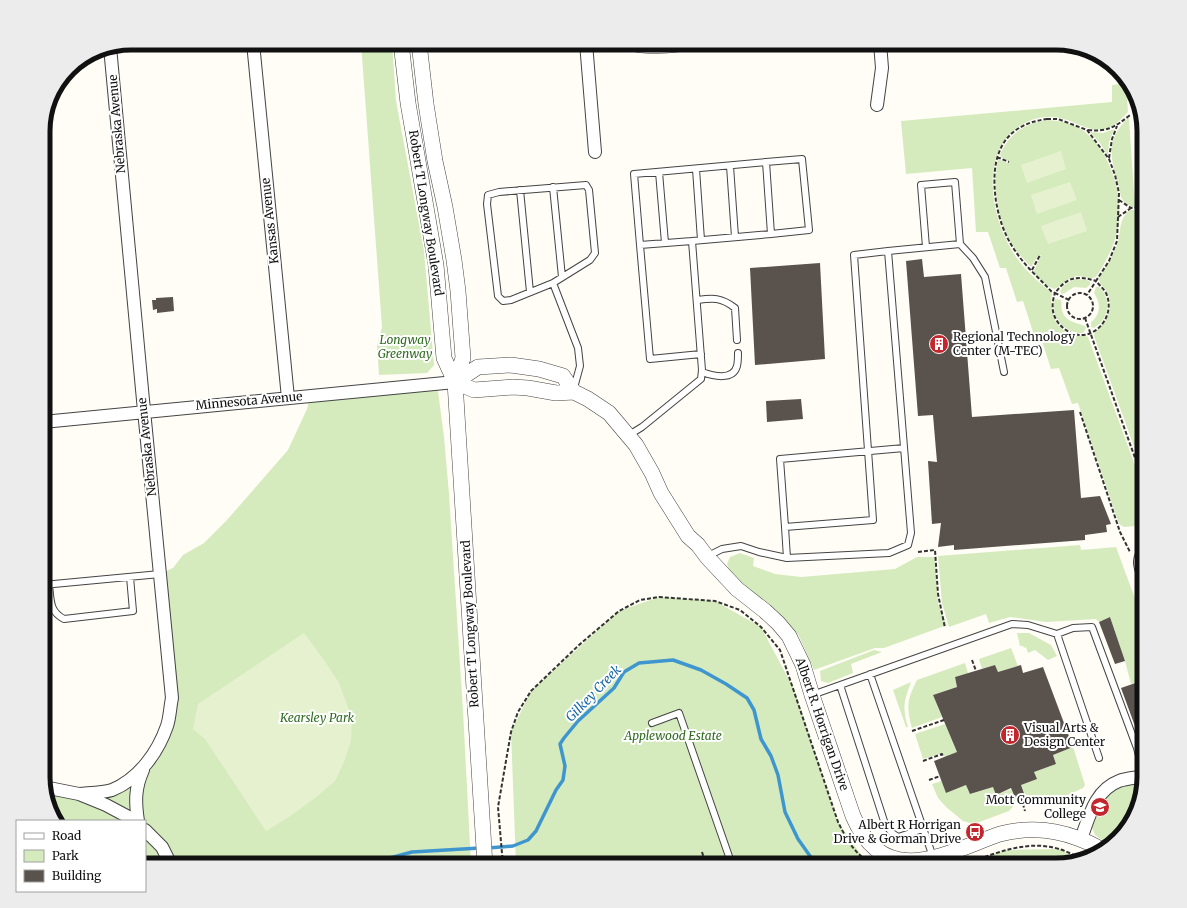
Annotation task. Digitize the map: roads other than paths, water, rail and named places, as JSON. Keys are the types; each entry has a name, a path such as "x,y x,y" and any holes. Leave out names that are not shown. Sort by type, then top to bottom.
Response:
{"street":[{"name":"Kansas Avenue","path":"254,50 288,398"},
{"name":"Robert T Longway Boulevard","path":"402,50 408,104 436,264 444,358 455,382 484,854"},
{"name":"Robert T Longway Boulevard","path":"420,50 435,162 445,207 457,283 463,358 455,382"},
{"path":"587,50 595,152"},
{"path":"877,105 882,68 881,50"},
{"name":"Nebraska Avenue","path":"78,794 111,790 130,780 146,764 167,725 172,698 111,53"},
{"name":"Albert R. Horrigan Drive","path":"455,382 478,367 511,365 527,366 563,376 574,392 594,402 610,413 628,435 643,457 661,493 682,528 737,589 778,623 789,636 803,665 858,828 864,838 882,853 894,858"},
{"name":"Minnesota Avenue","path":"50,421 455,382"},
{"path":"455,382 474,390 513,387 528,388 556,394 574,392"},
{"path":"137,820 135,802 138,782 146,764"},
{"path":"1081,839 1092,808 1096,800 1106,789 1118,782 1137,778"},
{"path":"51,788 78,794 106,805 135,820"},
{"name":"Albert R. Horrigan Drive","path":"933,858 1012,831 1038,829 1064,833 1097,847"},
{"path":"146,831 162,847 168,858"}],"lane":[{"path":"640,245 809,230 802,159 634,174 640,245 650,359 701,354"},
{"path":"766,162 771,234"},
{"path":"730,166 735,237"},
{"path":"696,169 701,240"},
{"path":"659,172 665,243"},
{"path":"926,247 921,186 955,182 960,244 973,258 985,277 1004,372"},
{"path":"586,184 589,190 595,253 590,260 553,283 512,300 503,301 498,296 486,204 488,195 499,192 520,190 586,184"},
{"path":"553,187 562,277"},
{"path":"520,190 530,292"},
{"path":"628,435 642,427 701,379 701,354 692,241"},
{"path":"785,527 873,520 854,255 888,250 960,244"},
{"path":"707,557 722,549 741,546 759,552 787,558 889,553 908,545 911,533 888,250"},
{"path":"553,283 578,348 580,366 574,392"},
{"path":"697,300 712,298 720,299 728,302 735,308 737,340"},
{"path":"702,372 713,376 723,376 732,373 737,367 738,353"},
{"path":"787,558 780,459 904,448"},
{"path":"50,585 160,574"},
{"path":"50,599 55,612 64,619 133,611 130,577"},
{"path":"812,695 1012,624 1028,625 1058,634 1073,628 1092,627 1137,748"},
{"path":"1058,634 1099,758"},
{"path":"870,674 933,858"},
{"path":"840,685 885,824 892,833 898,837 923,829"},
{"path":"652,723 679,713 730,858"}],"waterway":[{"name":"Gilkey Creek","path":"488,848 513,846 528,840 536,831 556,790 563,780 565,766 560,744 578,721 614,688 624,672 639,663 673,660 701,670 747,698 754,710 761,739 771,756 778,775 785,812 798,839 812,858"},
{"name":"Gilkey Creek","path":"390,858 412,852 480,848"}],"place":[{"name":"Regional Technology Center (M-TEC)","path":"939,344"},
{"name":"Visual Arts & Design Center","path":"1010,735"},
{"name":"Mott Community College","path":"1100,807"},
{"name":"Albert R Horrigan Drive & Gorman Drive","path":"975,832"}],"park label":[{"name":"Longway Greenway","path":"405,347"},
{"name":"Kearsley Park","path":"317,718"},
{"name":"Applewood Estate","path":"673,736"}]}
